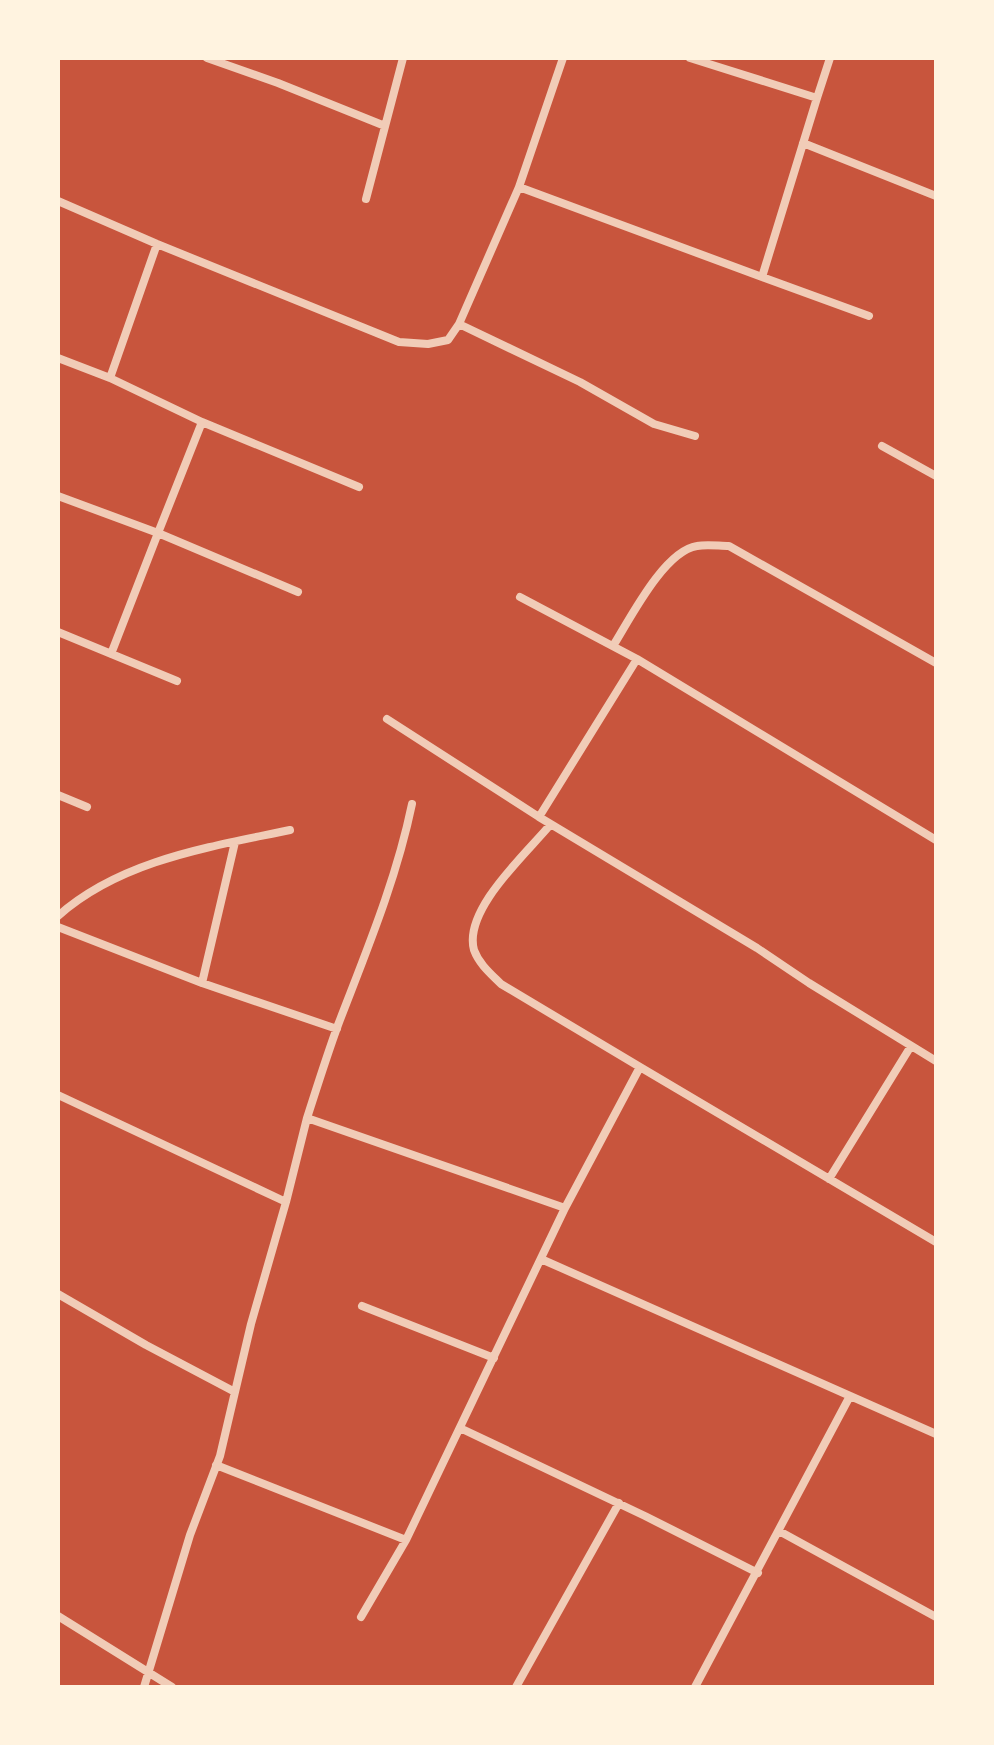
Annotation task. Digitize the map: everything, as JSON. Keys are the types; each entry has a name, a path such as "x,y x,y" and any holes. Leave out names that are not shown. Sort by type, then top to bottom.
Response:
{"street":[{"path":"207,58 385,126"},
{"path":"366,199 403,58"},
{"path":"58,201 399,342 428,344 448,340 459,324 519,187 563,58"},
{"path":"690,58 817,98"},
{"path":"762,277 830,58"},
{"path":"803,143 936,196"},
{"path":"519,187 869,316"},
{"path":"110,378 157,244"},
{"path":"459,324 580,382 654,424 695,436"},
{"path":"58,358 359,487"},
{"path":"111,654 202,422"},
{"path":"882,446 936,476"},
{"path":"58,496 158,533 298,592"},
{"path":"613,646 650,585 671,561 695,546 729,546 936,663"},
{"path":"520,597 637,659 936,840"},
{"path":"58,632 177,681"},
{"path":"539,817 637,659"},
{"path":"387,719 550,825 757,948 936,1061"},
{"path":"58,795 87,807"},
{"path":"144,1687 216,1465 307,1118 387,899 412,804"},
{"path":"550,825 484,902 472,934 474,951 485,969 501,984 936,1242"},
{"path":"58,916 103,883 185,853 290,830"},
{"path":"202,983 235,842"},
{"path":"58,927 202,983 337,1029"},
{"path":"829,1179 911,1046"},
{"path":"361,1617 406,1540 565,1208 640,1067"},
{"path":"58,1095 286,1202"},
{"path":"307,1118 565,1208"},
{"path":"541,1259 936,1434"},
{"path":"58,1294 235,1392"},
{"path":"362,1306 494,1358"},
{"path":"695,1687 850,1396"},
{"path":"460,1428 758,1573"},
{"path":"216,1465 406,1540"},
{"path":"516,1687 619,1503"},
{"path":"779,1531 936,1617"},
{"path":"58,1616 172,1687"}]}
